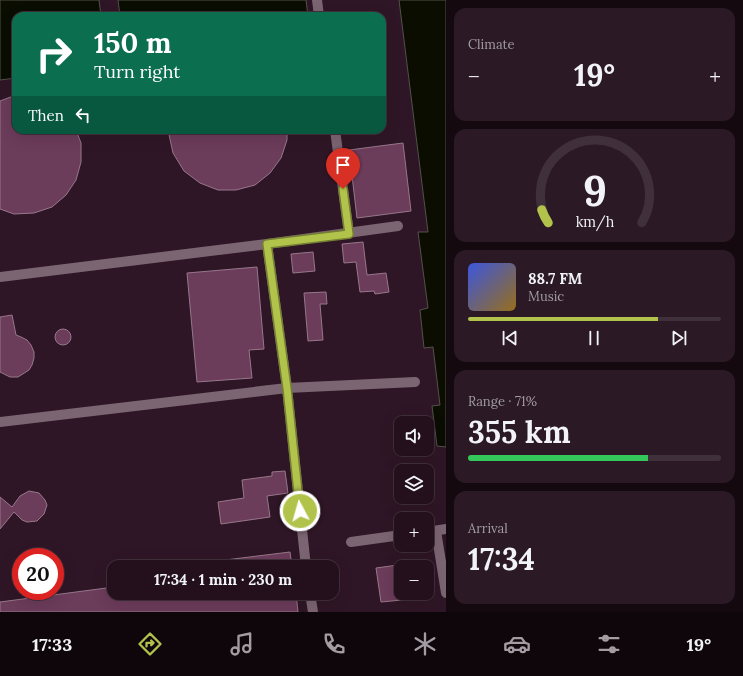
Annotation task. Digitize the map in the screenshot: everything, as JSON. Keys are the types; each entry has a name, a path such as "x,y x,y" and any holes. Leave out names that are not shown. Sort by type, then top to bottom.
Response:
{"lane":[{"path":"317,0 318,12"},
{"path":"336,134 349,234"},
{"path":"0,277 349,234 398,226"},
{"path":"267,244 287,388 305,560"},
{"path":"0,422 287,388 415,382"},
{"path":"436,531 446,593"},
{"path":"351,542 394,536"},
{"path":"311,600 313,612"}],"shaded area":[{"path":"0,0 99,0 100,12 12,12 12,78 0,80"},
{"path":"118,0 306,0 308,12 120,12"},
{"path":"399,0 446,0 446,447 437,446 432,406 440,405 433,347 424,348 420,310 428,308 418,232 428,232"}],"building":[{"path":"12,96 12,134 78,134 81,143 81,162 76,180 66,195 52,207 34,213 14,214 0,209 0,101"},
{"path":"169,134 287,134 287,140 281,158 270,173 255,185 236,190 218,190 200,183 184,171 173,153"},
{"path":"403,143 411,211 357,218 349,150"},
{"path":"363,242 367,275 386,273 389,292 375,294 374,291 360,292 356,262 344,263 342,244"},
{"path":"313,252 315,271 293,273 291,254"},
{"path":"257,267 264,349 249,350 252,378 197,382 187,273"},
{"path":"326,292 327,304 320,304 323,340 308,341 304,293"},
{"path":"12,315 16,335 27,340 34,352 34,358 29,370 18,377 10,377 0,372 0,317"},
{"path":"60,329 66,329 71,334 69,343 66,345 60,345 55,340 55,334"},
{"path":"285,471 288,493 267,496 270,517 221,524 218,502 244,498 242,480 272,476 272,472"},
{"path":"29,491 39,493 45,500 47,505 44,514 37,521 27,522 22,520 14,512 0,529 0,497 12,507 20,496"},
{"path":"290,552 291,560 225,560"},
{"path":"394,566 394,600 402,600 381,602 376,568"},
{"path":"107,588 107,600 297,600 298,612 0,612 0,602 15,600 64,600 64,594"}],"route":[{"path":"300,511 287,388 267,244 349,234 343,189"}]}
